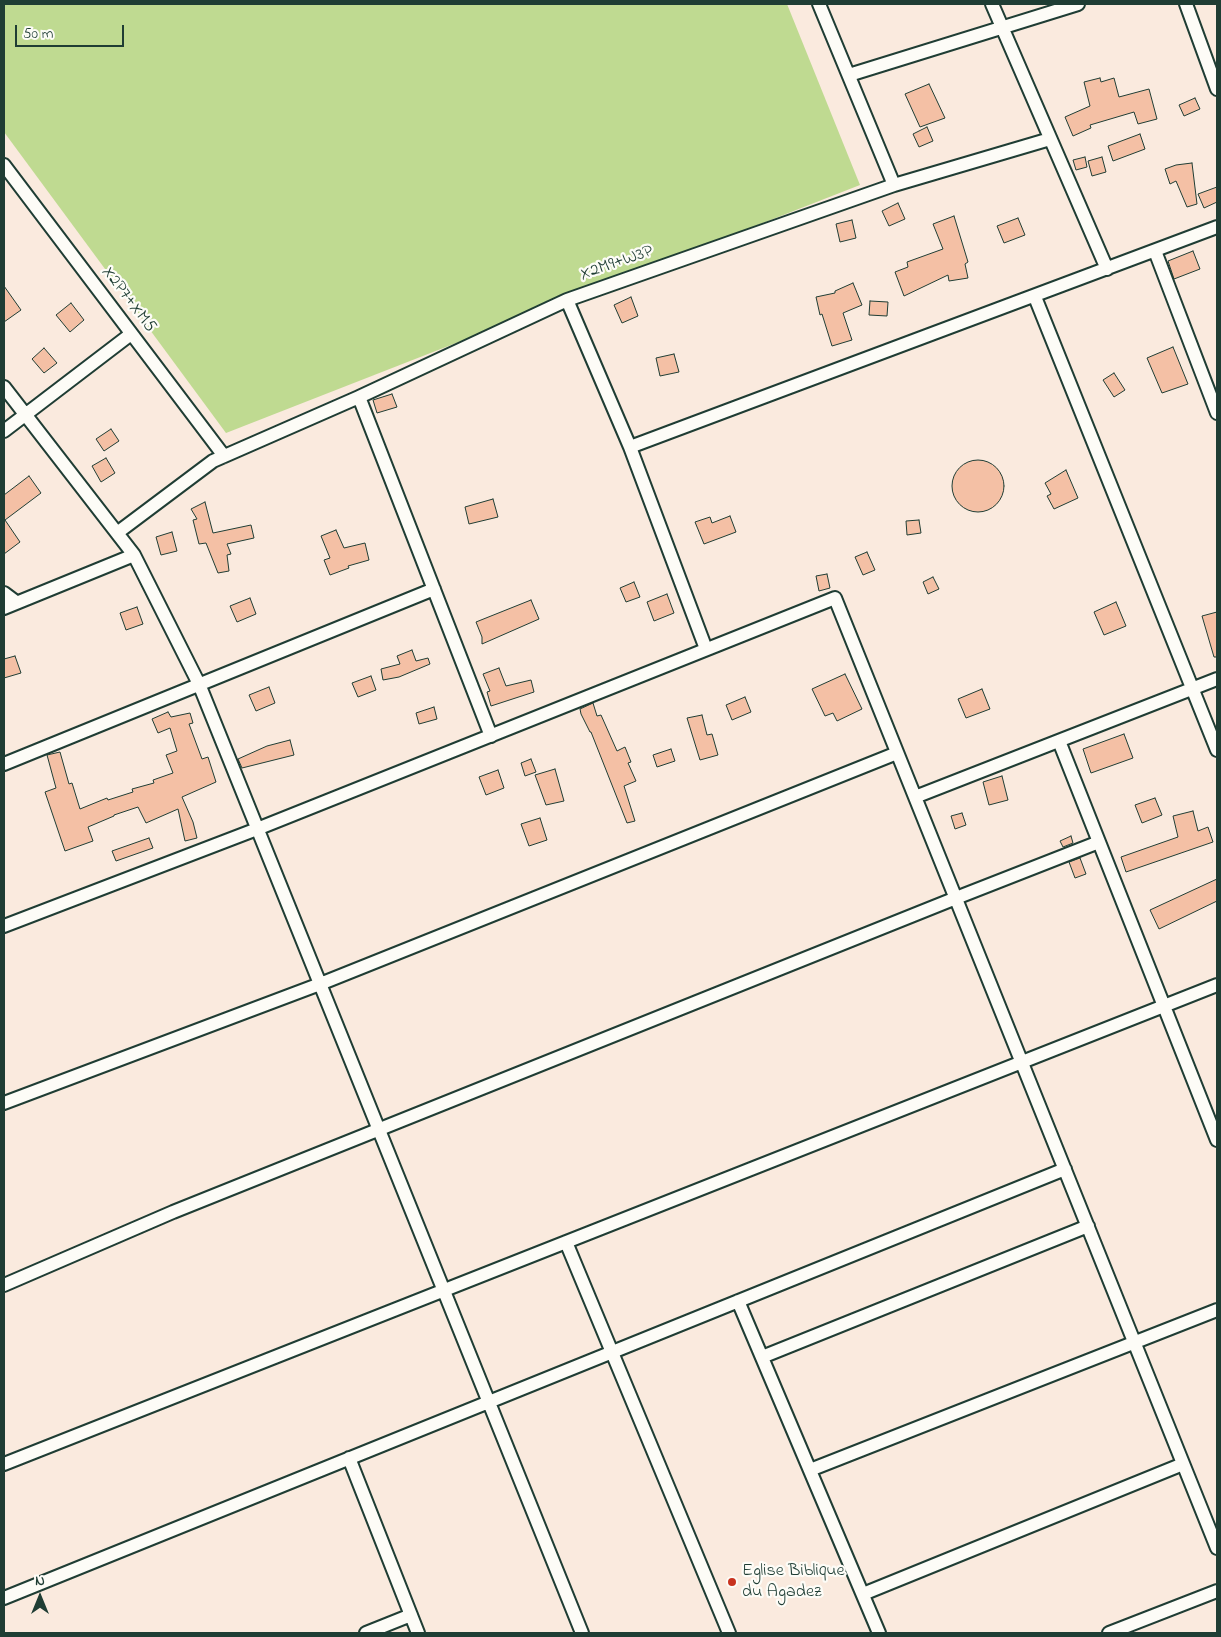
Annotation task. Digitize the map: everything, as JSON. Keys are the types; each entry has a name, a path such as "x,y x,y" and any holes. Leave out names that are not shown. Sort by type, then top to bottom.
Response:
{"street":[{"path":"819,4 894,185"},
{"path":"992,4 1107,269"},
{"path":"849,75 1078,4"},
{"path":"1186,4 1217,89"},
{"name":"X2M9+W3P","path":"116,532 213,461 359,397 567,300 894,185 1050,139"},
{"name":"X2P7+XM5","path":"4,165 224,456"},
{"path":"630,447 1217,227"},
{"path":"1156,251 1217,413"},
{"path":"1035,296 1217,750"},
{"path":"567,300 630,447 706,650"},
{"path":"4,431 131,334"},
{"path":"4,386 134,555 199,684 582,1633"},
{"path":"359,397 490,736"},
{"path":"4,608 134,555"},
{"path":"4,764 434,589"},
{"path":"4,593 16,602"},
{"path":"4,926 258,829 835,598 1217,1548"},
{"path":"915,797 1217,679"},
{"path":"1059,741 1217,1140"},
{"path":"4,1103 320,984 897,753"},
{"path":"4,1285 173,1212 378,1129 1099,842"},
{"path":"4,1464 1217,985"},
{"path":"4,1598 1065,1169"},
{"path":"762,1357 1088,1226"},
{"path":"566,1242 729,1633"},
{"path":"738,1301 879,1633"},
{"path":"810,1470 1217,1310"},
{"path":"349,1458 418,1633"},
{"path":"862,1594 1183,1464"},
{"path":"1110,1633 1217,1591"},
{"path":"366,1633 411,1615"}],"green space":[{"path":"4,4 787,4 860,185 226,433 4,132"}],"building":[{"path":"1100,78 1101,82 1114,78 1119,97 1149,89 1157,119 1138,124 1134,112 1090,125 1091,128 1073,136 1065,117 1090,106 1084,82"},
{"path":"929,84 945,118 920,127 905,94"},
{"path":"1195,98 1200,109 1184,116 1179,105"},
{"path":"927,127 933,141 919,147 913,134"},
{"path":"1140,134 1145,149 1113,161 1108,146"},
{"path":"1085,157 1087,167 1076,170 1073,160"},
{"path":"1102,157 1106,172 1092,176 1088,161"},
{"path":"1192,163 1197,204 1187,207 1176,181 1170,184 1165,169 1176,165"},
{"path":"1217,187 1217,202 1204,208 1198,194"},
{"path":"898,203 905,219 889,226 882,211"},
{"path":"954,216 968,262 965,264 968,278 949,281 948,275 904,296 895,272 908,267 907,262 943,249 933,224"},
{"path":"1018,218 1025,235 1004,243 997,226"},
{"path":"852,220 856,238 840,242 836,224"},
{"path":"1193,251 1200,269 1174,279 1168,261"},
{"path":"853,283 862,305 843,313 852,340 832,346 822,314 820,315 816,297 835,293 835,291"},
{"path":"4,286 21,310 4,322"},
{"path":"631,297 638,316 622,323 614,305"},
{"path":"870,301 888,302 887,316 869,315"},
{"path":"71,303 84,320 70,332 56,315"},
{"path":"1173,347 1188,384 1162,393 1147,358"},
{"path":"44,348 57,363 44,373 32,359"},
{"path":"674,354 679,372 660,376 656,358"},
{"path":"1114,373 1125,390 1114,397 1103,380"},
{"path":"392,394 397,407 377,413 373,400"},
{"path":"111,429 119,441 104,451 96,439"},
{"path":"106,458 115,473 101,482 92,466"},
{"path":"978,460 988,462 996,468 1002,476 1004,486 1002,496 996,504 988,510 978,512 968,510 960,504 954,496 952,486 954,476 960,468 968,462"},
{"path":"1066,470 1078,498 1054,509 1047,496 1051,494 1045,483"},
{"path":"29,476 41,493 5,520 20,542 4,554 4,495"},
{"path":"493,499 498,517 469,524 465,507"},
{"path":"205,502 213,533 251,525 254,538 227,544 231,554 227,555 229,571 218,573 206,543 199,544 193,520 197,519 191,509"},
{"path":"730,516 736,532 704,544 695,522 710,517 712,523"},
{"path":"919,520 921,533 907,535 906,521"},
{"path":"336,530 344,548 365,543 369,560 348,566 349,568 330,575 324,560 330,558 321,536"},
{"path":"172,532 177,551 161,555 156,537"},
{"path":"867,552 875,570 863,575 855,557"},
{"path":"827,574 830,588 819,591 816,576"},
{"path":"933,577 939,589 928,594 923,582"},
{"path":"634,582 640,597 626,602 620,588"},
{"path":"667,594 674,613 654,621 647,602"},
{"path":"250,598 256,614 237,622 230,606"},
{"path":"531,600 539,619 482,644 482,637 476,622"},
{"path":"1116,602 1126,626 1104,635 1094,612"},
{"path":"137,607 143,624 126,630 120,613"},
{"path":"1217,612 1217,657 1214,657 1202,616"},
{"path":"412,650 416,661 428,658 430,664 399,677 383,680 381,669 400,664 397,656"},
{"path":"15,656 21,673 4,678 4,659"},
{"path":"499,668 506,686 531,680 534,692 491,706 487,692 490,691 483,674"},
{"path":"845,674 862,709 837,721 833,713 825,716 812,689"},
{"path":"371,676 376,690 358,697 352,683"},
{"path":"269,687 275,703 256,711 249,695"},
{"path":"982,689 990,709 966,718 958,699"},
{"path":"745,697 751,712 732,720 726,705"},
{"path":"593,703 597,716 601,715 617,751 625,747 631,762 628,763 636,781 624,786 635,821 627,823 591,732 581,714 580,709"},
{"path":"434,707 437,719 419,724 416,713"},
{"path":"168,712 171,717 190,713 193,723 189,724 202,759 208,757 216,782 182,797 193,822 197,838 185,841 178,809 146,823 138,807 88,827 93,841 65,851 45,792 56,788 47,755 60,752 69,784 72,783 80,809 107,798 108,800 133,792 132,789 154,783 153,780 173,773 166,755 177,751 170,728 158,733 152,719"},
{"path":"702,715 707,735 712,734 718,755 700,760 687,718"},
{"path":"1124,734 1133,758 1091,773 1083,749"},
{"path":"290,740 294,755 242,768 238,759 267,746"},
{"path":"671,749 675,761 657,767 653,755"},
{"path":"531,759 536,772 525,776 521,763"},
{"path":"555,769 564,801 546,805 535,775"},
{"path":"498,770 504,788 486,795 479,777"},
{"path":"1002,776 1008,800 989,805 983,782"},
{"path":"1155,798 1162,815 1142,823 1135,805"},
{"path":"1193,811 1198,831 1208,827 1213,842 1126,872 1121,857 1178,837 1173,816"},
{"path":"962,813 966,825 955,829 951,816"},
{"path":"540,818 547,840 529,846 521,824"},
{"path":"1071,836 1073,843 1063,847 1060,841"},
{"path":"149,838 153,848 116,861 112,851"},
{"path":"1080,858 1086,874 1075,878 1069,862"},
{"path":"1217,879 1217,901 1159,929 1150,910"}],"place":[{"name":"Eglise Biblique du Agadez","path":"732,1582"}]}
